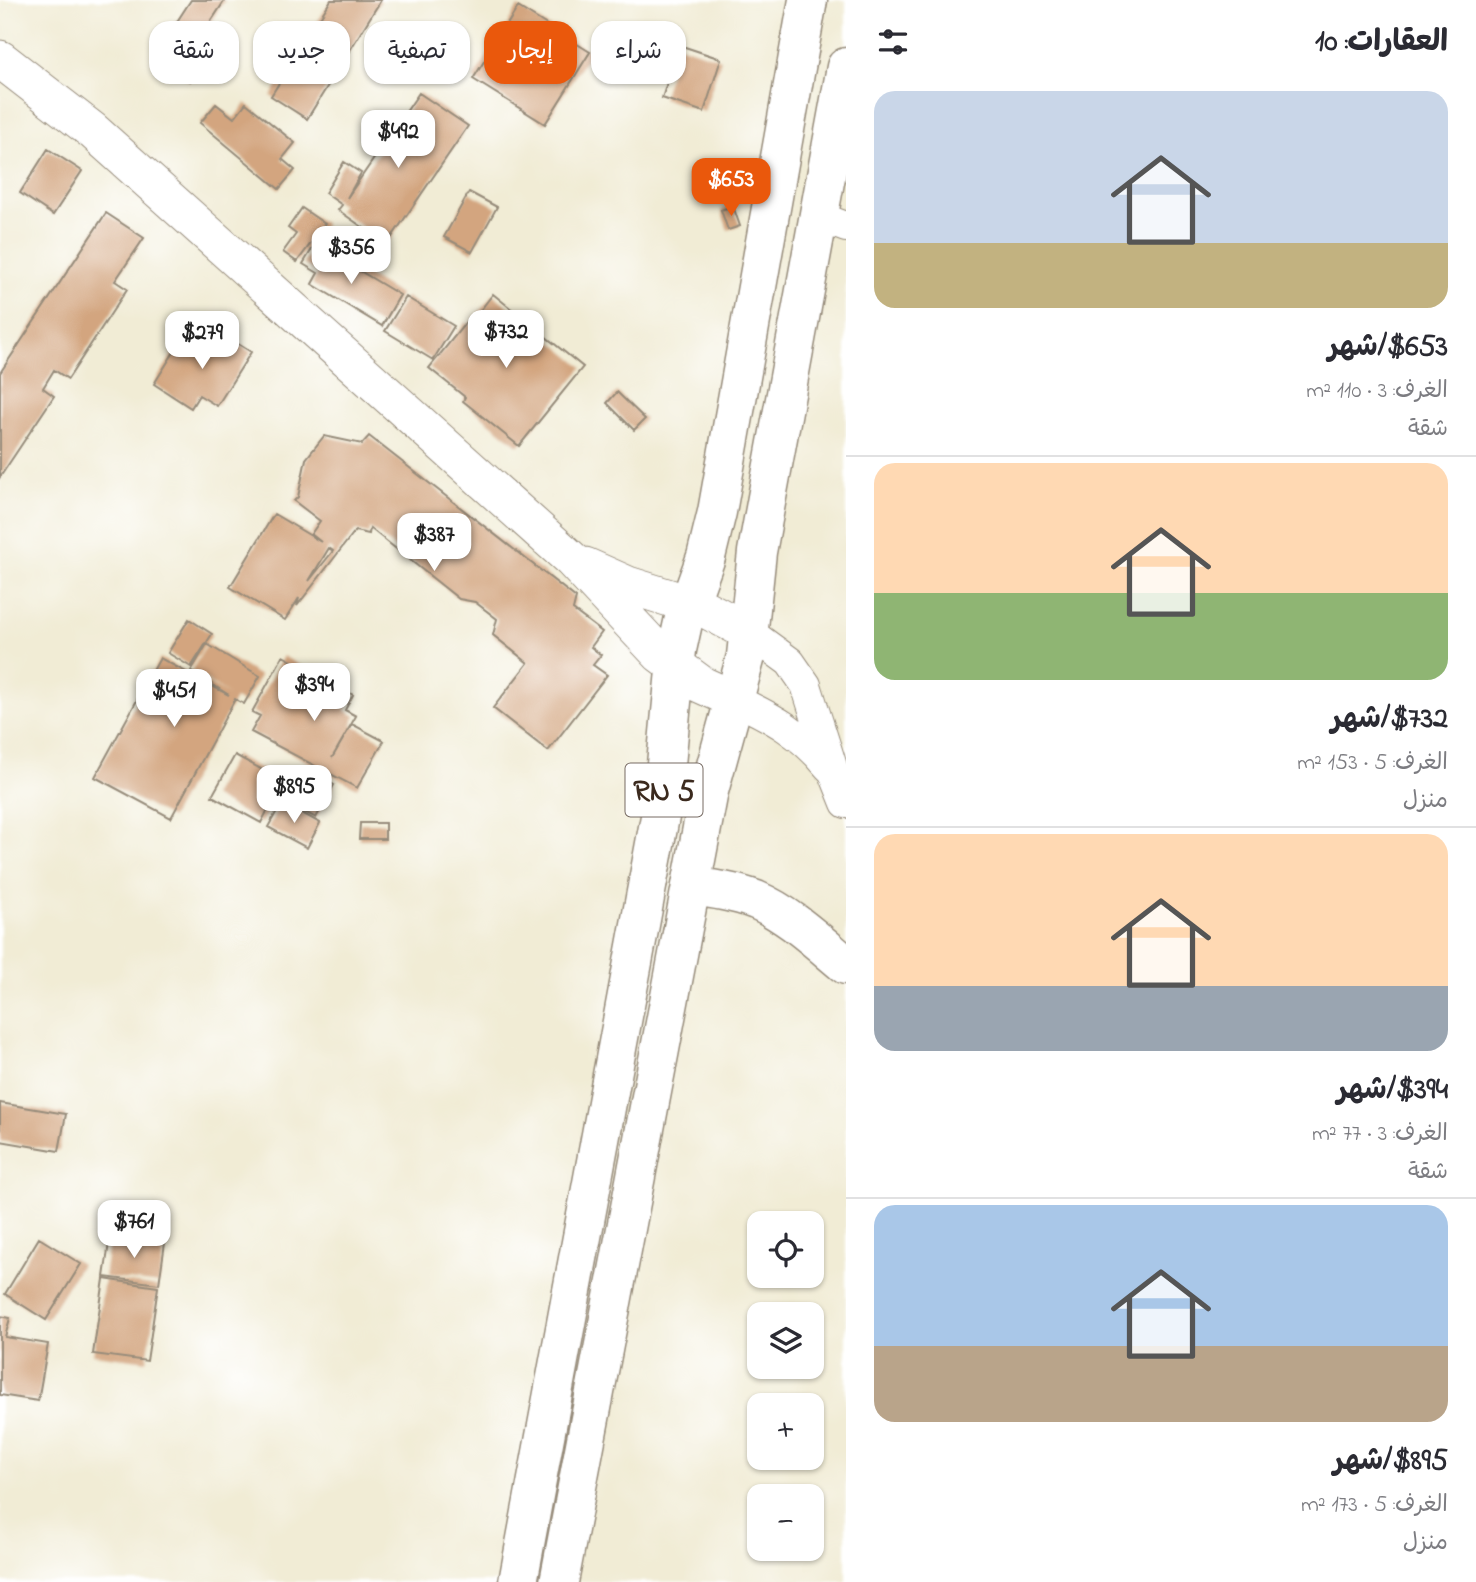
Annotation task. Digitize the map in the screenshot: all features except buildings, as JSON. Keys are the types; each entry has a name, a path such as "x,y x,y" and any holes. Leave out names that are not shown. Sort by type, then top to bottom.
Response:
{"highway":[{"name":"RN 5","path":"518,1582 662,806 681,634 706,557 717,512 808,0"},
{"name":"RN 5","path":"559,1582 715,766 735,700 749,632 757,552 832,222 846,67"},
{"path":"691,886 728,891 758,901 787,918 846,965"}],"main road":[{"path":"0,59 93,131 572,560 646,640 702,685 735,700"},
{"path":"572,560 628,584 720,615 749,632"}],"street":[{"path":"749,632 781,654 798,672 811,699 846,803"},
{"path":"735,700 789,727 811,746 834,773"}]}
